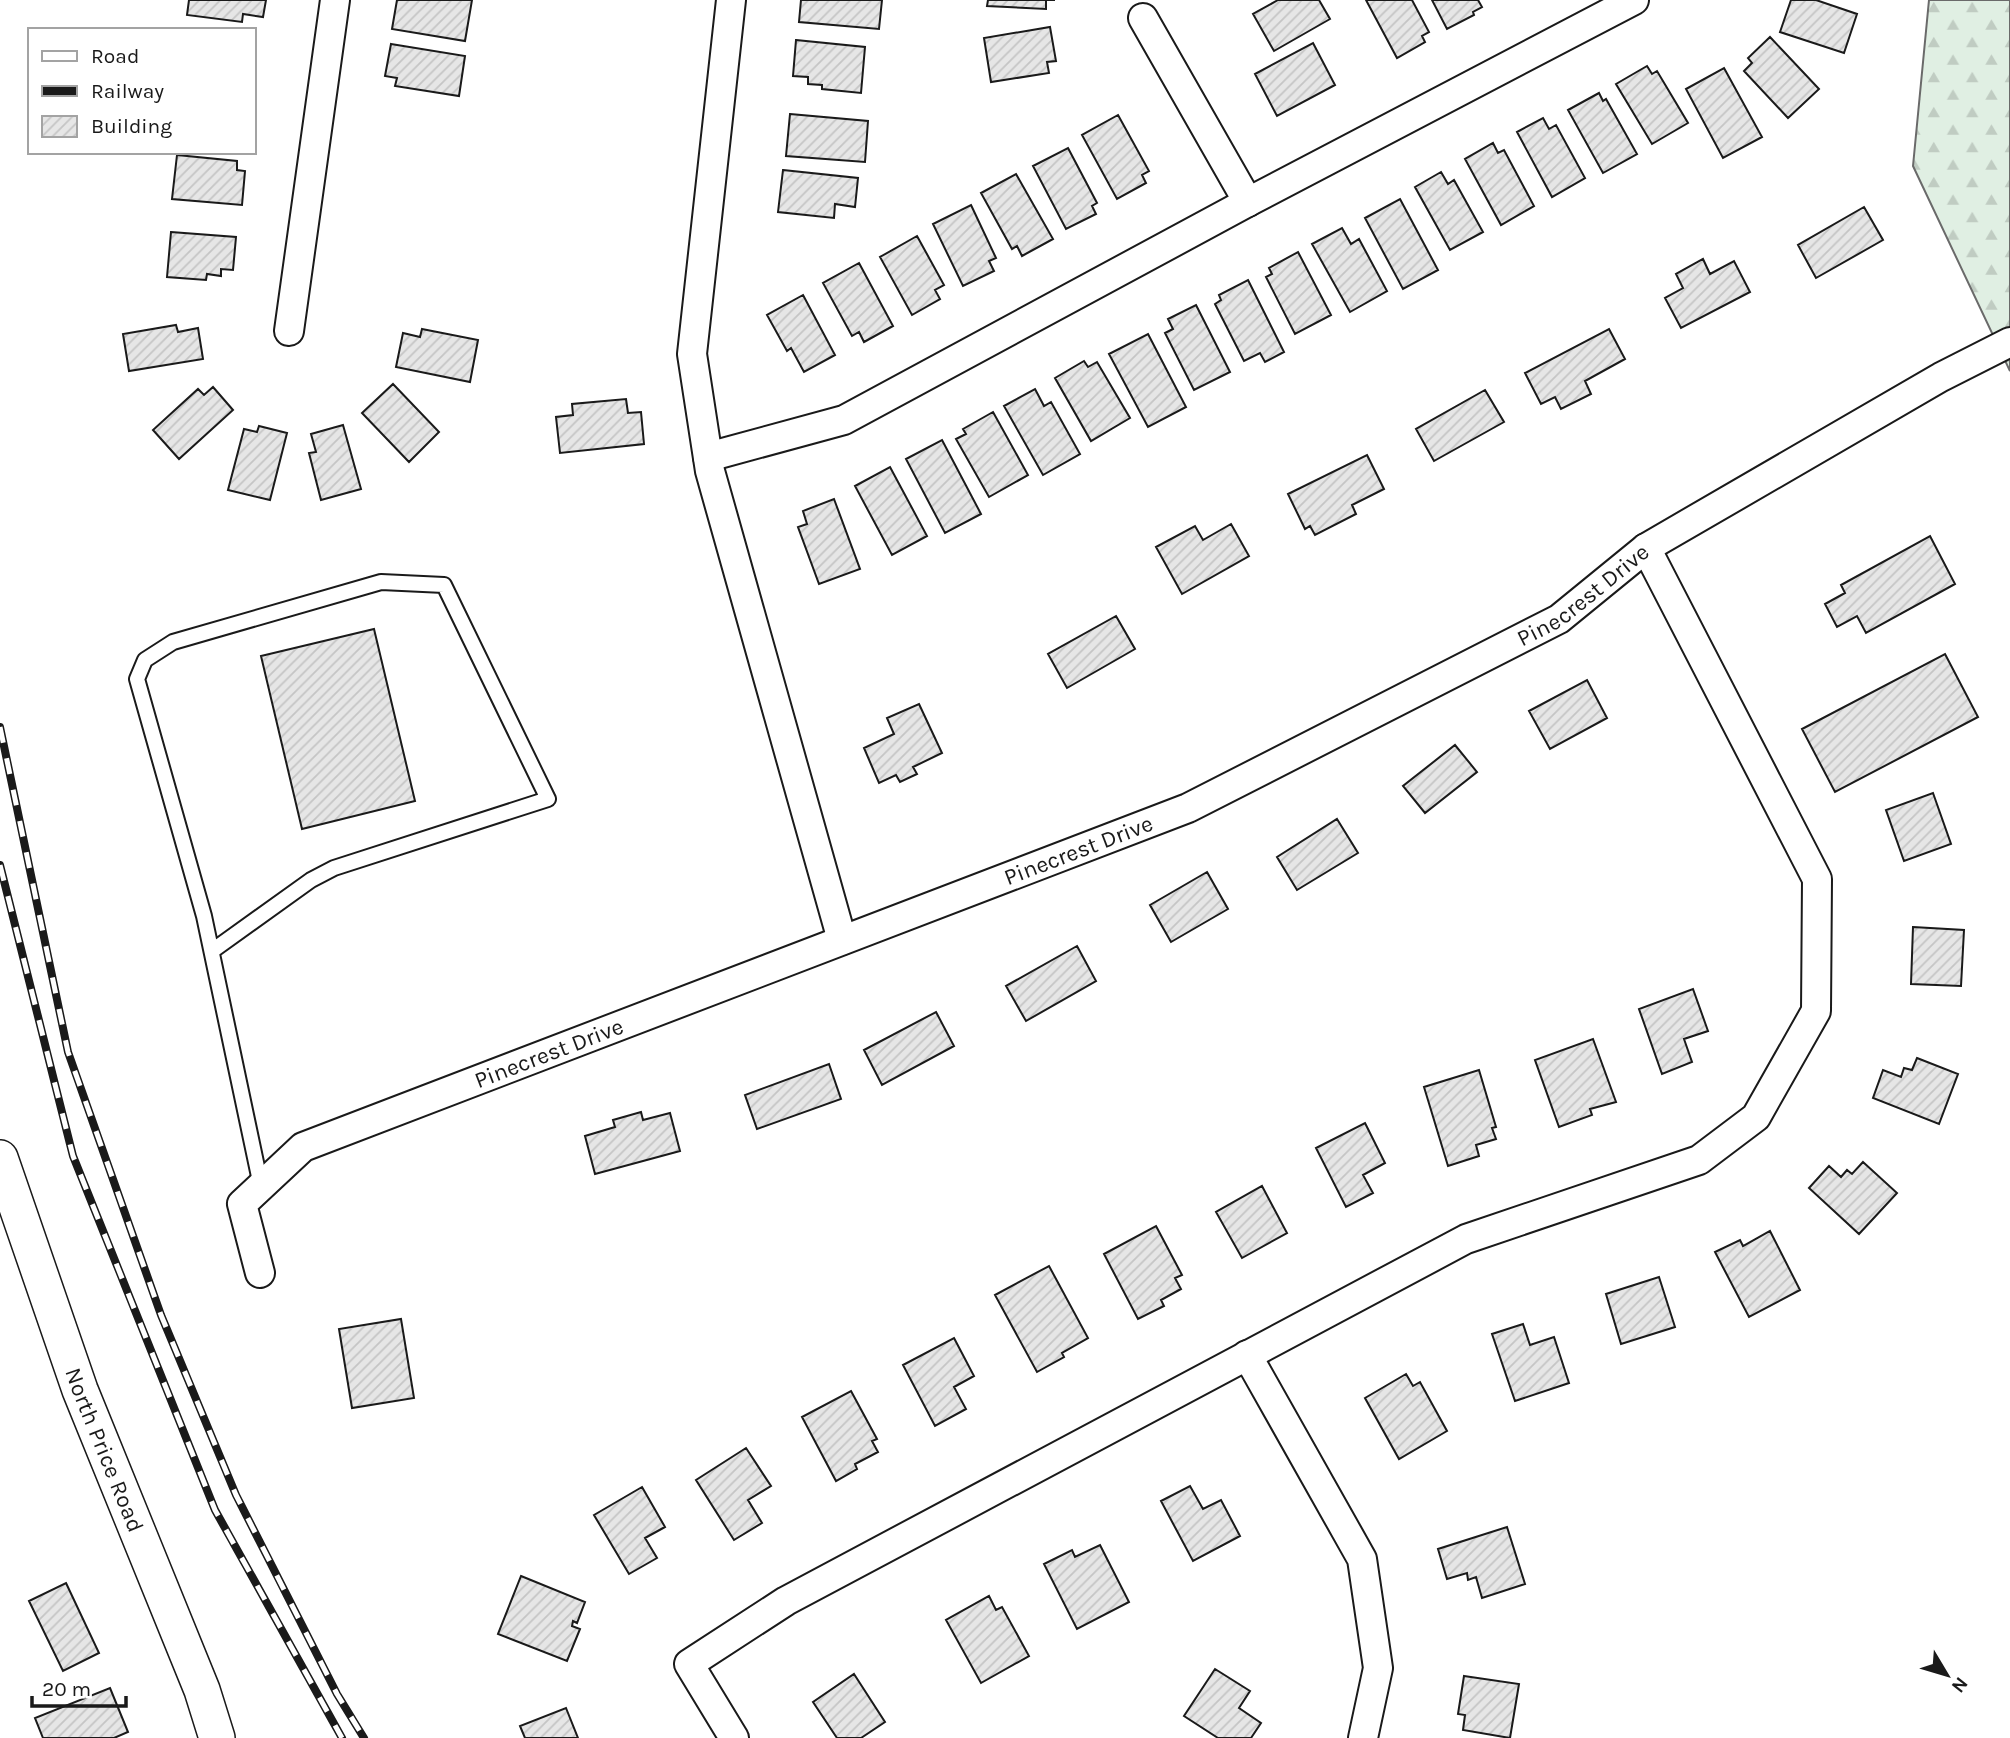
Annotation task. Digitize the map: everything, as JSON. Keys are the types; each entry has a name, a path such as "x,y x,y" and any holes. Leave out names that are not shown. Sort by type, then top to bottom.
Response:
{"street":[{"path":"289,331 335,0"},
{"path":"730,0 692,354 708,457 842,940"},
{"path":"708,457 844,421 1248,202 1634,0"},
{"path":"1143,18 1248,202"},
{"name":"Pinecrest Drive","path":"260,1273 242,1204 303,1147 1188,808 1559,619 1646,548 1941,377 2010,342"},
{"path":"734,1738 689,1664 786,1601 1466,1239 1699,1160 1756,1117 1816,1011 1817,880 1646,548"},
{"name":"North Price Road","path":"0,1158 80,1390 202,1690 217,1738"},
{"path":"1247,1355 1362,1559 1378,1668 1363,1738"}],"lane":[{"path":"212,951 312,880 334,868 548,799 444,585 381,582 173,642 145,660 137,679 212,951 261,1186"}],"green space":[{"path":"1929,0 2010,0 2010,371 1913,166"}],"building":[{"path":"189,0 266,0 263,17 243,14 242,22 187,15"},
{"path":"397,0 472,0 465,41 392,29"},
{"path":"801,0 882,0 879,29 799,22"},
{"path":"988,0 1046,0 1046,9 987,6"},
{"path":"1278,0 1319,0 1330,19 1274,51 1253,14"},
{"path":"1366,0 1412,0 1429,32 1422,36 1425,42 1397,58"},
{"path":"1432,0 1478,0 1482,7 1473,12 1474,15 1447,29"},
{"path":"1791,0 1816,0 1857,14 1844,53 1780,32"},
{"path":"1050,27 1056,61 1047,62 1049,73 991,82 984,38"},
{"path":"1770,37 1819,89 1788,118 1744,71 1752,63 1748,58"},
{"path":"796,40 865,47 861,93 822,89 822,85 808,84 808,77 793,76"},
{"path":"1313,43 1335,85 1277,116 1255,74"},
{"path":"391,44 465,56 459,96 395,86 397,78 385,76"},
{"path":"1647,66 1652,74 1657,71 1688,123 1652,144 1616,84"},
{"path":"1724,68 1762,137 1723,158 1686,89"},
{"path":"1599,93 1603,101 1606,99 1637,154 1603,173 1568,110"},
{"path":"790,114 868,121 865,162 786,156"},
{"path":"1118,115 1149,171 1142,175 1146,183 1117,199 1082,135"},
{"path":"1543,118 1549,129 1556,125 1585,178 1552,197 1517,132"},
{"path":"1493,143 1498,153 1504,150 1534,206 1501,225 1465,159"},
{"path":"1068,148 1097,203 1092,206 1096,214 1066,229 1033,166"},
{"path":"177,155 237,161 237,170 245,171 242,205 172,199"},
{"path":"783,170 858,178 855,207 835,204 834,218 778,212"},
{"path":"1441,172 1448,184 1454,180 1483,232 1450,250 1415,187"},
{"path":"1016,174 1053,239 1022,256 1017,246 1012,249 981,193"},
{"path":"1400,199 1438,270 1403,289 1365,218"},
{"path":"971,205 996,258 989,261 994,271 963,286 933,224"},
{"path":"1864,207 1883,240 1816,278 1798,245"},
{"path":"1342,228 1351,244 1359,239 1387,291 1350,312 1312,244"},
{"path":"171,232 236,237 233,270 221,269 221,276 207,274 206,280 167,277"},
{"path":"917,236 944,285 935,290 940,299 912,315 880,257"},
{"path":"1298,252 1331,315 1295,334 1266,277 1272,274 1269,268"},
{"path":"1703,259 1710,274 1734,261 1750,292 1681,328 1665,298 1683,288 1676,274"},
{"path":"859,263 893,326 864,342 859,332 852,336 823,283"},
{"path":"1248,280 1284,352 1265,362 1260,353 1244,361 1215,304 1221,300 1219,295"},
{"path":"803,295 835,355 804,372 791,348 787,351 767,315"},
{"path":"1196,305 1230,372 1194,390 1165,333 1173,329 1168,319"},
{"path":"176,325 178,332 198,328 203,359 129,371 123,334"},
{"path":"422,329 478,340 470,382 396,367 403,333 420,337"},
{"path":"1609,329 1625,359 1585,381 1591,394 1561,409 1555,397 1541,404 1525,373"},
{"path":"1148,334 1186,407 1148,427 1109,354"},
{"path":"1084,361 1088,367 1097,362 1130,418 1091,441 1055,378"},
{"path":"393,384 439,432 409,462 362,413"},
{"path":"213,387 233,410 179,459 153,430 198,389 204,395"},
{"path":"1035,389 1044,406 1051,402 1080,454 1043,475 1004,406"},
{"path":"1485,390 1504,422 1434,461 1416,429"},
{"path":"626,399 628,413 641,412 644,444 560,453 556,417 573,415 572,404"},
{"path":"993,412 1028,475 989,497 956,439 966,434 963,429"},
{"path":"343,425 361,489 321,500 309,453 316,452 311,434"},
{"path":"259,426 287,433 270,500 228,490 244,429 257,432"},
{"path":"942,440 981,514 945,533 906,459"},
{"path":"1367,455 1384,489 1352,505 1356,514 1315,535 1310,526 1305,529 1288,494"},
{"path":"890,467 927,536 892,555 855,486"},
{"path":"834,499 860,569 819,584 798,527 807,524 803,511"},
{"path":"1231,524 1249,556 1182,594 1156,547 1195,526 1203,540"},
{"path":"1930,536 1955,584 1866,633 1857,616 1837,627 1825,604 1845,593 1841,585"},
{"path":"1116,616 1135,649 1067,688 1048,654"},
{"path":"374,629 415,801 302,829 261,656"},
{"path":"1945,654 1978,717 1835,792 1802,729"},
{"path":"1587,680 1607,718 1550,749 1529,711"},
{"path":"919,704 942,753 913,767 917,774 900,782 896,775 879,783 864,748 894,734 887,718"},
{"path":"1455,745 1477,772 1425,813 1403,786"},
{"path":"1933,793 1951,844 1904,861 1886,810"},
{"path":"1337,819 1358,853 1297,890 1277,857"},
{"path":"1207,872 1228,909 1171,942 1150,905"},
{"path":"1913,927 1964,930 1961,986 1911,984"},
{"path":"1077,946 1096,981 1026,1021 1006,986"},
{"path":"1693,989 1708,1031 1684,1039 1692,1062 1662,1074 1639,1009"},
{"path":"936,1012 954,1046 882,1085 864,1050"},
{"path":"1593,1039 1616,1102 1590,1109 1592,1115 1559,1127 1535,1060"},
{"path":"1917,1058 1958,1074 1939,1124 1873,1098 1883,1070 1901,1077 1904,1068 1912,1070"},
{"path":"829,1064 841,1099 757,1129 745,1095"},
{"path":"1479,1070 1496,1127 1492,1128 1496,1139 1476,1145 1479,1156 1448,1166 1424,1087"},
{"path":"641,1112 643,1120 670,1113 680,1151 595,1174 585,1136 615,1127 613,1120"},
{"path":"1365,1123 1385,1163 1363,1175 1373,1193 1346,1207 1316,1148"},
{"path":"1863,1162 1897,1193 1859,1234 1809,1188 1829,1166 1841,1177 1847,1170 1852,1174"},
{"path":"1262,1186 1287,1233 1242,1258 1216,1212"},
{"path":"1156,1226 1182,1275 1175,1278 1181,1289 1161,1300 1164,1306 1138,1319 1104,1254"},
{"path":"1770,1231 1800,1290 1749,1317 1715,1252 1740,1240 1743,1246"},
{"path":"1049,1266 1088,1338 1062,1353 1064,1357 1037,1372 995,1295"},
{"path":"1659,1277 1675,1327 1621,1344 1606,1294"},
{"path":"401,1319 414,1398 352,1408 339,1329"},
{"path":"1523,1324 1530,1345 1554,1337 1569,1383 1515,1401 1492,1334"},
{"path":"954,1338 974,1376 954,1387 966,1409 935,1426 903,1365"},
{"path":"1406,1374 1413,1386 1420,1382 1447,1431 1399,1459 1365,1398"},
{"path":"851,1391 877,1439 872,1441 878,1452 855,1464 857,1469 836,1481 802,1417"},
{"path":"746,1448 771,1486 748,1500 762,1523 734,1540 696,1480"},
{"path":"1190,1486 1203,1509 1221,1500 1240,1536 1193,1561 1161,1501"},
{"path":"642,1487 665,1527 645,1538 657,1558 629,1574 594,1515"},
{"path":"1507,1527 1525,1584 1482,1598 1476,1577 1468,1580 1467,1573 1447,1579 1438,1549"},
{"path":"1100,1545 1129,1602 1077,1629 1044,1564 1072,1550 1075,1557"},
{"path":"521,1576 585,1602 577,1623 573,1621 572,1626 580,1629 567,1661 498,1634"},
{"path":"66,1583 99,1653 63,1671 29,1601"},
{"path":"989,1596 996,1610 1002,1607 1029,1656 981,1683 946,1620"},
{"path":"1215,1669 1250,1691 1239,1708 1261,1723 1251,1738 1218,1738 1184,1716"},
{"path":"854,1674 885,1722 861,1738 837,1738 813,1702"},
{"path":"1464,1676 1519,1684 1510,1738 1463,1730 1465,1715 1458,1714"},
{"path":"110,1688 128,1732 114,1738 43,1738 35,1718"},
{"path":"566,1708 578,1738 525,1738 520,1726"}],"railway":[{"path":"0,727 68,1052 161,1315 236,1495 337,1694 364,1738"},
{"path":"0,865 73,1156 215,1510 342,1738"}]}
